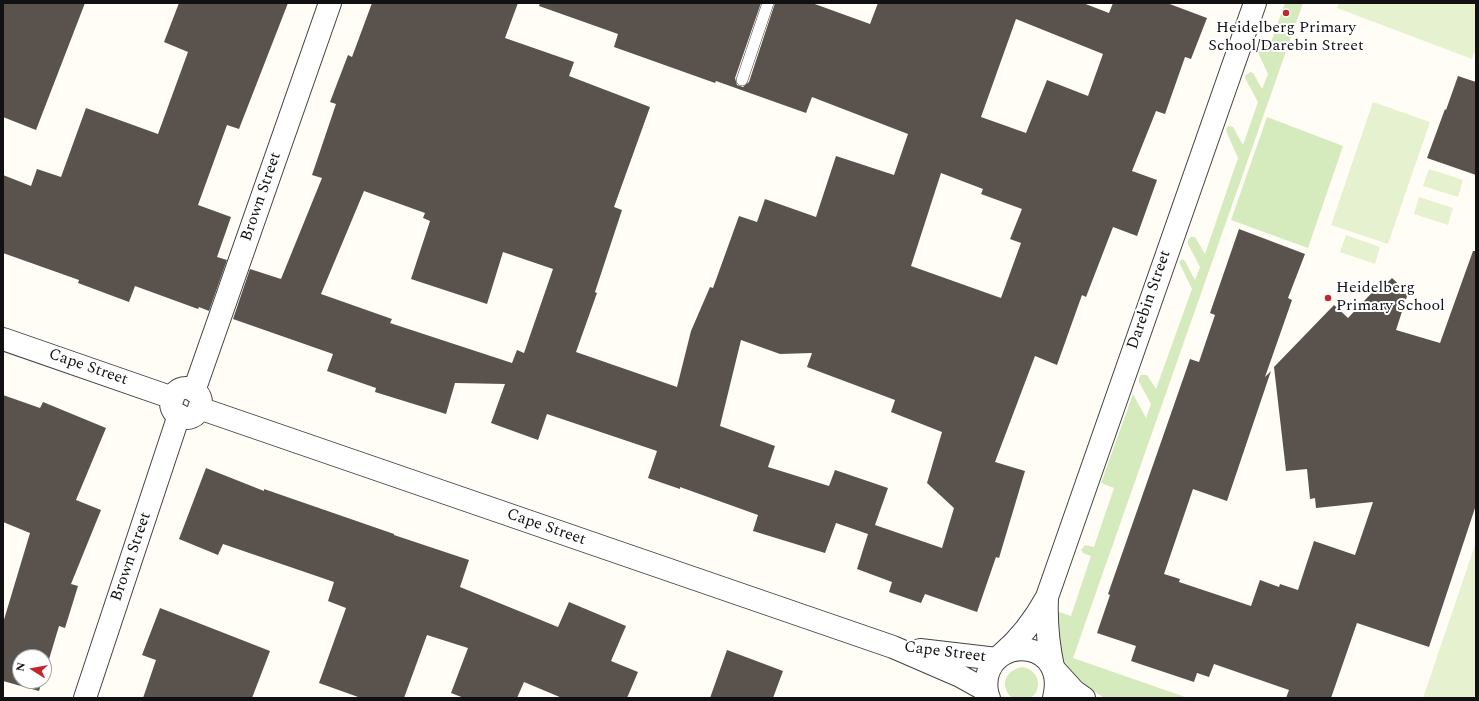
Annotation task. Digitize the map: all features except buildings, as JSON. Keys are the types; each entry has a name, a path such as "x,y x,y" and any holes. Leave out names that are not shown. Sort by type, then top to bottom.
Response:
{"street":[{"name":"Brown Street","path":"84,698 186,403 330,3"},
{"name":"Darebin Street","path":"988,695 986,684 988,673 993,663 1016,642 1027,629 1047,597 1255,3"},
{"name":"Cape Street","path":"3,339 893,647 960,676 988,695"},
{"name":"Darebin Street","path":"1047,597 1047,637 1053,668 1057,677 1057,688 1054,698"},
{"name":"Cape Street","path":"893,647 999,657"},
{"path":"999,657 1011,650 1033,650 1044,657 1074,691 1084,698"}],"lane":[{"path":"742,80 768,3"}],"green space":[{"path":"1285,3 1303,3 1073,658 1188,698 1105,698 1083,684 1069,671 1060,655 1058,648 1059,612 1071,616 1091,556 1083,553 1081,550 1085,545 1094,547 1114,488 1101,483 1133,394 1146,418 1151,404 1139,382 1139,378 1141,375 1147,375 1156,389 1192,289 1179,262 1182,259 1185,261 1195,280 1200,267 1188,244 1188,240 1191,237 1195,237 1205,254 1238,158 1226,129 1228,126 1233,127 1243,145 1258,102 1245,76 1250,72 1253,73 1262,89 1268,74 1255,46 1270,45"},
{"path":"1339,3 1476,3 1476,48 1472,59 1337,8"},
{"path":"1373,102 1430,122 1388,244 1331,225"},
{"path":"1267,117 1343,146 1308,248 1231,220"},
{"path":"1429,169 1463,180 1458,197 1423,186"},
{"path":"1419,197 1453,208 1448,225 1414,214"},
{"path":"1346,235 1380,247 1375,264 1340,252"},
{"path":"1476,542 1476,698 1423,698"},
{"path":"1022,667 1033,672 1037,678 1037,690 1032,697 1029,698 1012,698 1006,689 1006,679 1011,671"}],"place":[{"name":"Heidelberg Primary School/Darebin Street","path":"1286,13"},
{"name":"Heidelberg Primary School","path":"1328,298"}]}
